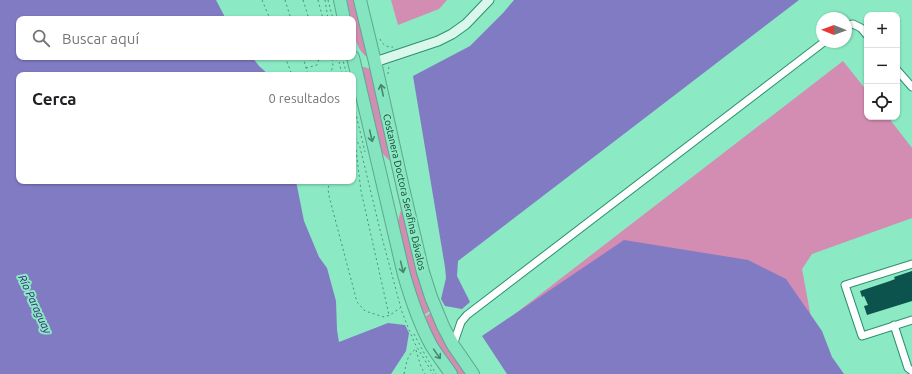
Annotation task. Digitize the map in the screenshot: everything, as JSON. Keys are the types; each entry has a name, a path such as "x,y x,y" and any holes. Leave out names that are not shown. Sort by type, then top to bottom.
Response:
{"highway":[{"path":"340,0 343,16"},
{"name":"Costanera Doctora Serafina Dávalos","path":"360,0 423,272 443,326 453,345 473,374"},
{"path":"356,56 365,62 375,62"},
{"name":"Costanera Doctora Serafina Dávalos","path":"354,60 386,202 421,336 432,346 451,374"}],"main road":[{"path":"375,62 438,41 452,34 466,24 489,0"}],"street":[{"path":"852,24 861,28 864,32"},
{"path":"453,345 461,322 467,315 816,48"},
{"path":"900,74 912,88"},
{"path":"912,264 845,285 862,336 912,320"},
{"path":"894,326 908,368 912,372"}],"path":[{"path":"262,0 269,16"},
{"path":"285,0 290,16"},
{"path":"303,0 308,16"},
{"path":"318,0 322,16"},
{"path":"325,0 328,16"},
{"path":"328,0 332,16"},
{"path":"286,60 291,72"},
{"path":"303,60 307,72"},
{"path":"306,68 317,65 319,60"},
{"path":"331,72 333,66 332,60"},
{"path":"339,60 341,72"},
{"path":"343,60 346,72"},
{"path":"356,139 360,147 402,312 414,342 433,374"},
{"path":"360,147 356,150 361,191 390,315"},
{"path":"329,184 329,196 356,302 365,311 384,317 401,308"},
{"path":"421,336 436,374"},
{"path":"404,374 407,359 410,353 417,348"},
{"path":"417,348 421,367 425,374"}],"shaded area":[{"path":"347,0 355,0 369,58 358,46 356,41 356,16 350,16"},
{"path":"391,0 447,0 439,9 398,25"},
{"path":"843,61 864,87 864,120 890,120 912,148 912,218 812,254 802,269 812,323 550,374 490,333"},
{"path":"360,66 371,69 432,309 423,316 414,294 397,224 401,210 390,161 379,150"},
{"path":"432,312 467,374 454,374 438,350 423,318"}],"water":[{"name":"Río Paraguay","path":"0,0 216,0 224,16 16,16 16,60 254,60 266,72 16,72 16,184 297,184 304,221 319,257 327,268 336,301 339,342 388,323 405,325 409,333 406,351 391,374 0,374"},
{"path":"514,0 799,0 458,261 457,276 470,302 462,309 445,306 441,299 446,278 445,267 413,76 470,46"},
{"path":"624,240 748,260 786,279 822,331 832,357 844,374 507,374 482,336"}],"building":[{"path":"912,271 912,301 867,315 864,306 868,305 864,296 862,297 860,291 890,281 895,279 894,277"}]}
